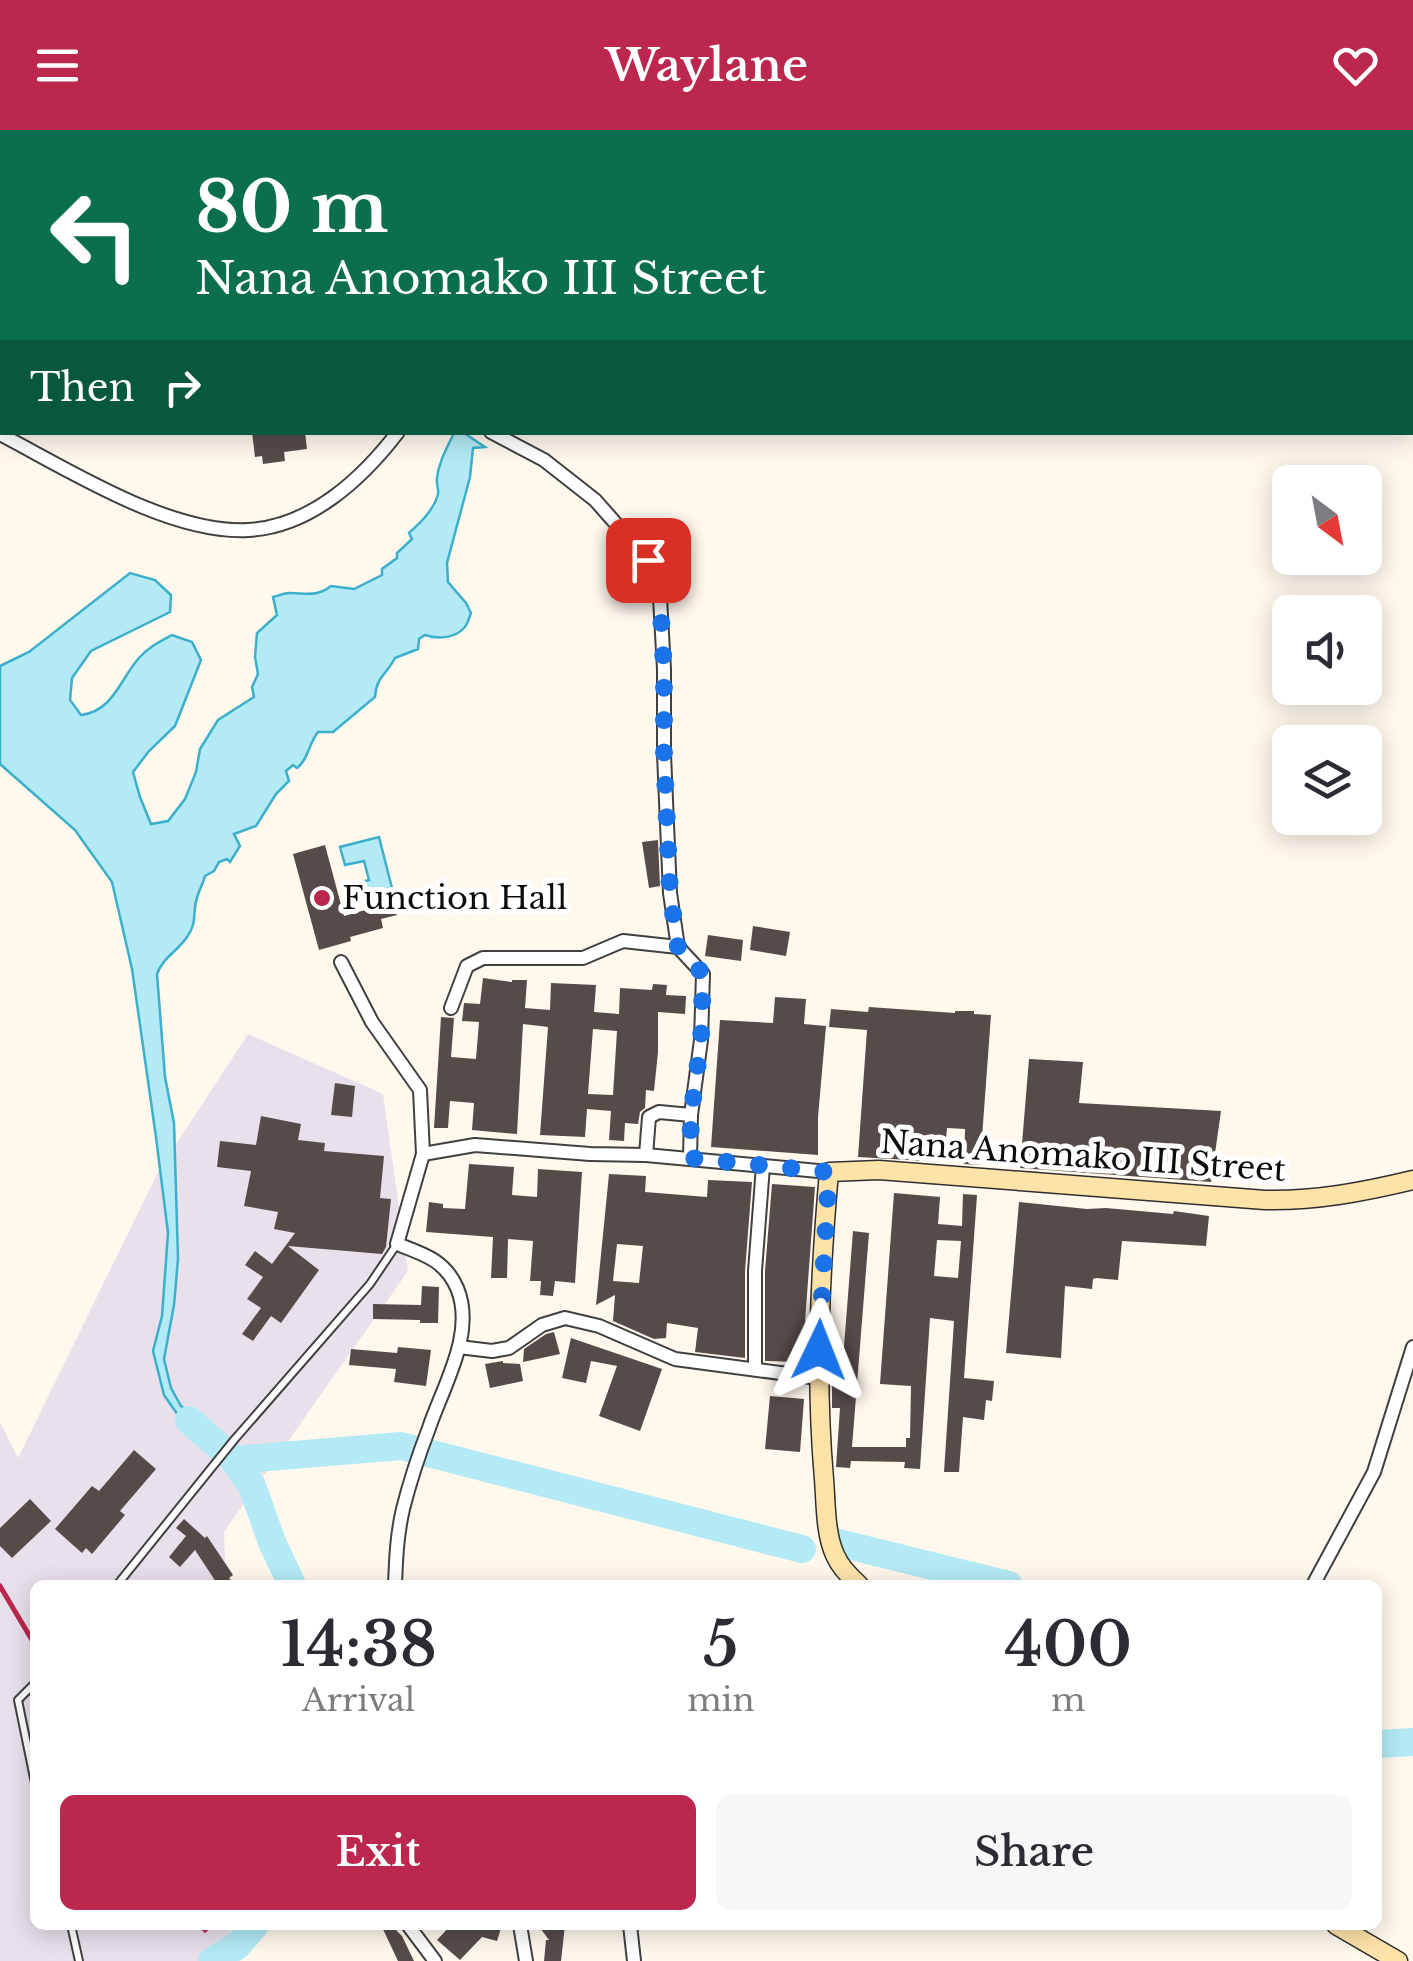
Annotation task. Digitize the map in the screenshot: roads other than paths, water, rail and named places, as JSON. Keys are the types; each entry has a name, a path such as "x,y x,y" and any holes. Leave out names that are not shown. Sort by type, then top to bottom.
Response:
{"street":[{"path":"2,435 144,508 224,529 250,530 272,526 325,504 359,476 395,435"},
{"path":"497,435 544,460 595,500 648,560 655,578 660,598 664,669 670,893 678,947 703,974 690,1158"},
{"path":"451,1008 467,966 483,958 583,958 624,941 678,947"},
{"path":"341,962 372,1022 420,1090 423,1154 397,1244 437,1260 455,1284 463,1315 459,1347 403,1509 395,1580"},
{"path":"646,1155 652,1114 691,1115"},
{"name":"Nana Anomako III Street","path":"423,1154 475,1145 690,1158 829,1172 879,1170 1265,1200 1334,1197 1413,1180"},
{"path":"756,1368 755,1270 763,1166"},
{"path":"829,1172 818,1378 825,1500 833,1552 854,1580"},
{"path":"459,1347 492,1352 509,1348 542,1326 566,1318 599,1326 674,1359 818,1378"},
{"path":"1316,1580 1374,1472 1413,1347"},
{"path":"412,1930 435,1961"},
{"path":"521,1930 526,1961"},
{"path":"631,1930 634,1961"},
{"path":"1343,1930 1377,1955 1398,1961"}],"lane":[{"path":"121,1580 234,1440 370,1284 397,1244"},
{"path":"30,1688 18,1700 30,1759"},
{"path":"72,1930 79,1961"}],"water":[{"path":"453,435 467,435 485,447 473,448 470,477 447,563 448,582 471,613 466,625 450,636 425,635 419,639 418,649 395,658 380,680 375,697 333,732 318,732 301,765 286,771 289,781 256,826 234,834 240,846 230,862 219,862 205,876 190,932 157,974 165,1077 174,1123 178,1259 164,1359 171,1388 181,1406 221,1441 211,1452 164,1395 153,1351 162,1316 168,1233 132,969 112,882 75,830 0,764 0,666 29,652 130,573 155,580 171,595 170,612 91,651 72,678 70,700 81,715 101,708 149,648 172,635 192,642 201,660 175,726 133,772 151,824 168,821 185,799 200,749 218,720 254,697 257,633 277,615 273,597 316,593 331,586 354,589 382,575 382,569 397,558 397,553 412,539 409,533 433,505 440,466"},
{"path":"379,837 392,888 353,897 350,885 369,880 364,861 345,865 340,847"}],"waterway":[{"path":"189,1420 234,1460 252,1486 290,1580"},
{"path":"234,1460 401,1446 802,1549"},
{"path":"835,1542 989,1580"},
{"path":"1382,1744 1413,1742"},
{"path":"212,1961 237,1946 251,1930"}],"railway":[{"path":"0,1586 30,1637"}],"place":[{"name":"Function Hall","path":"322,898"}]}
